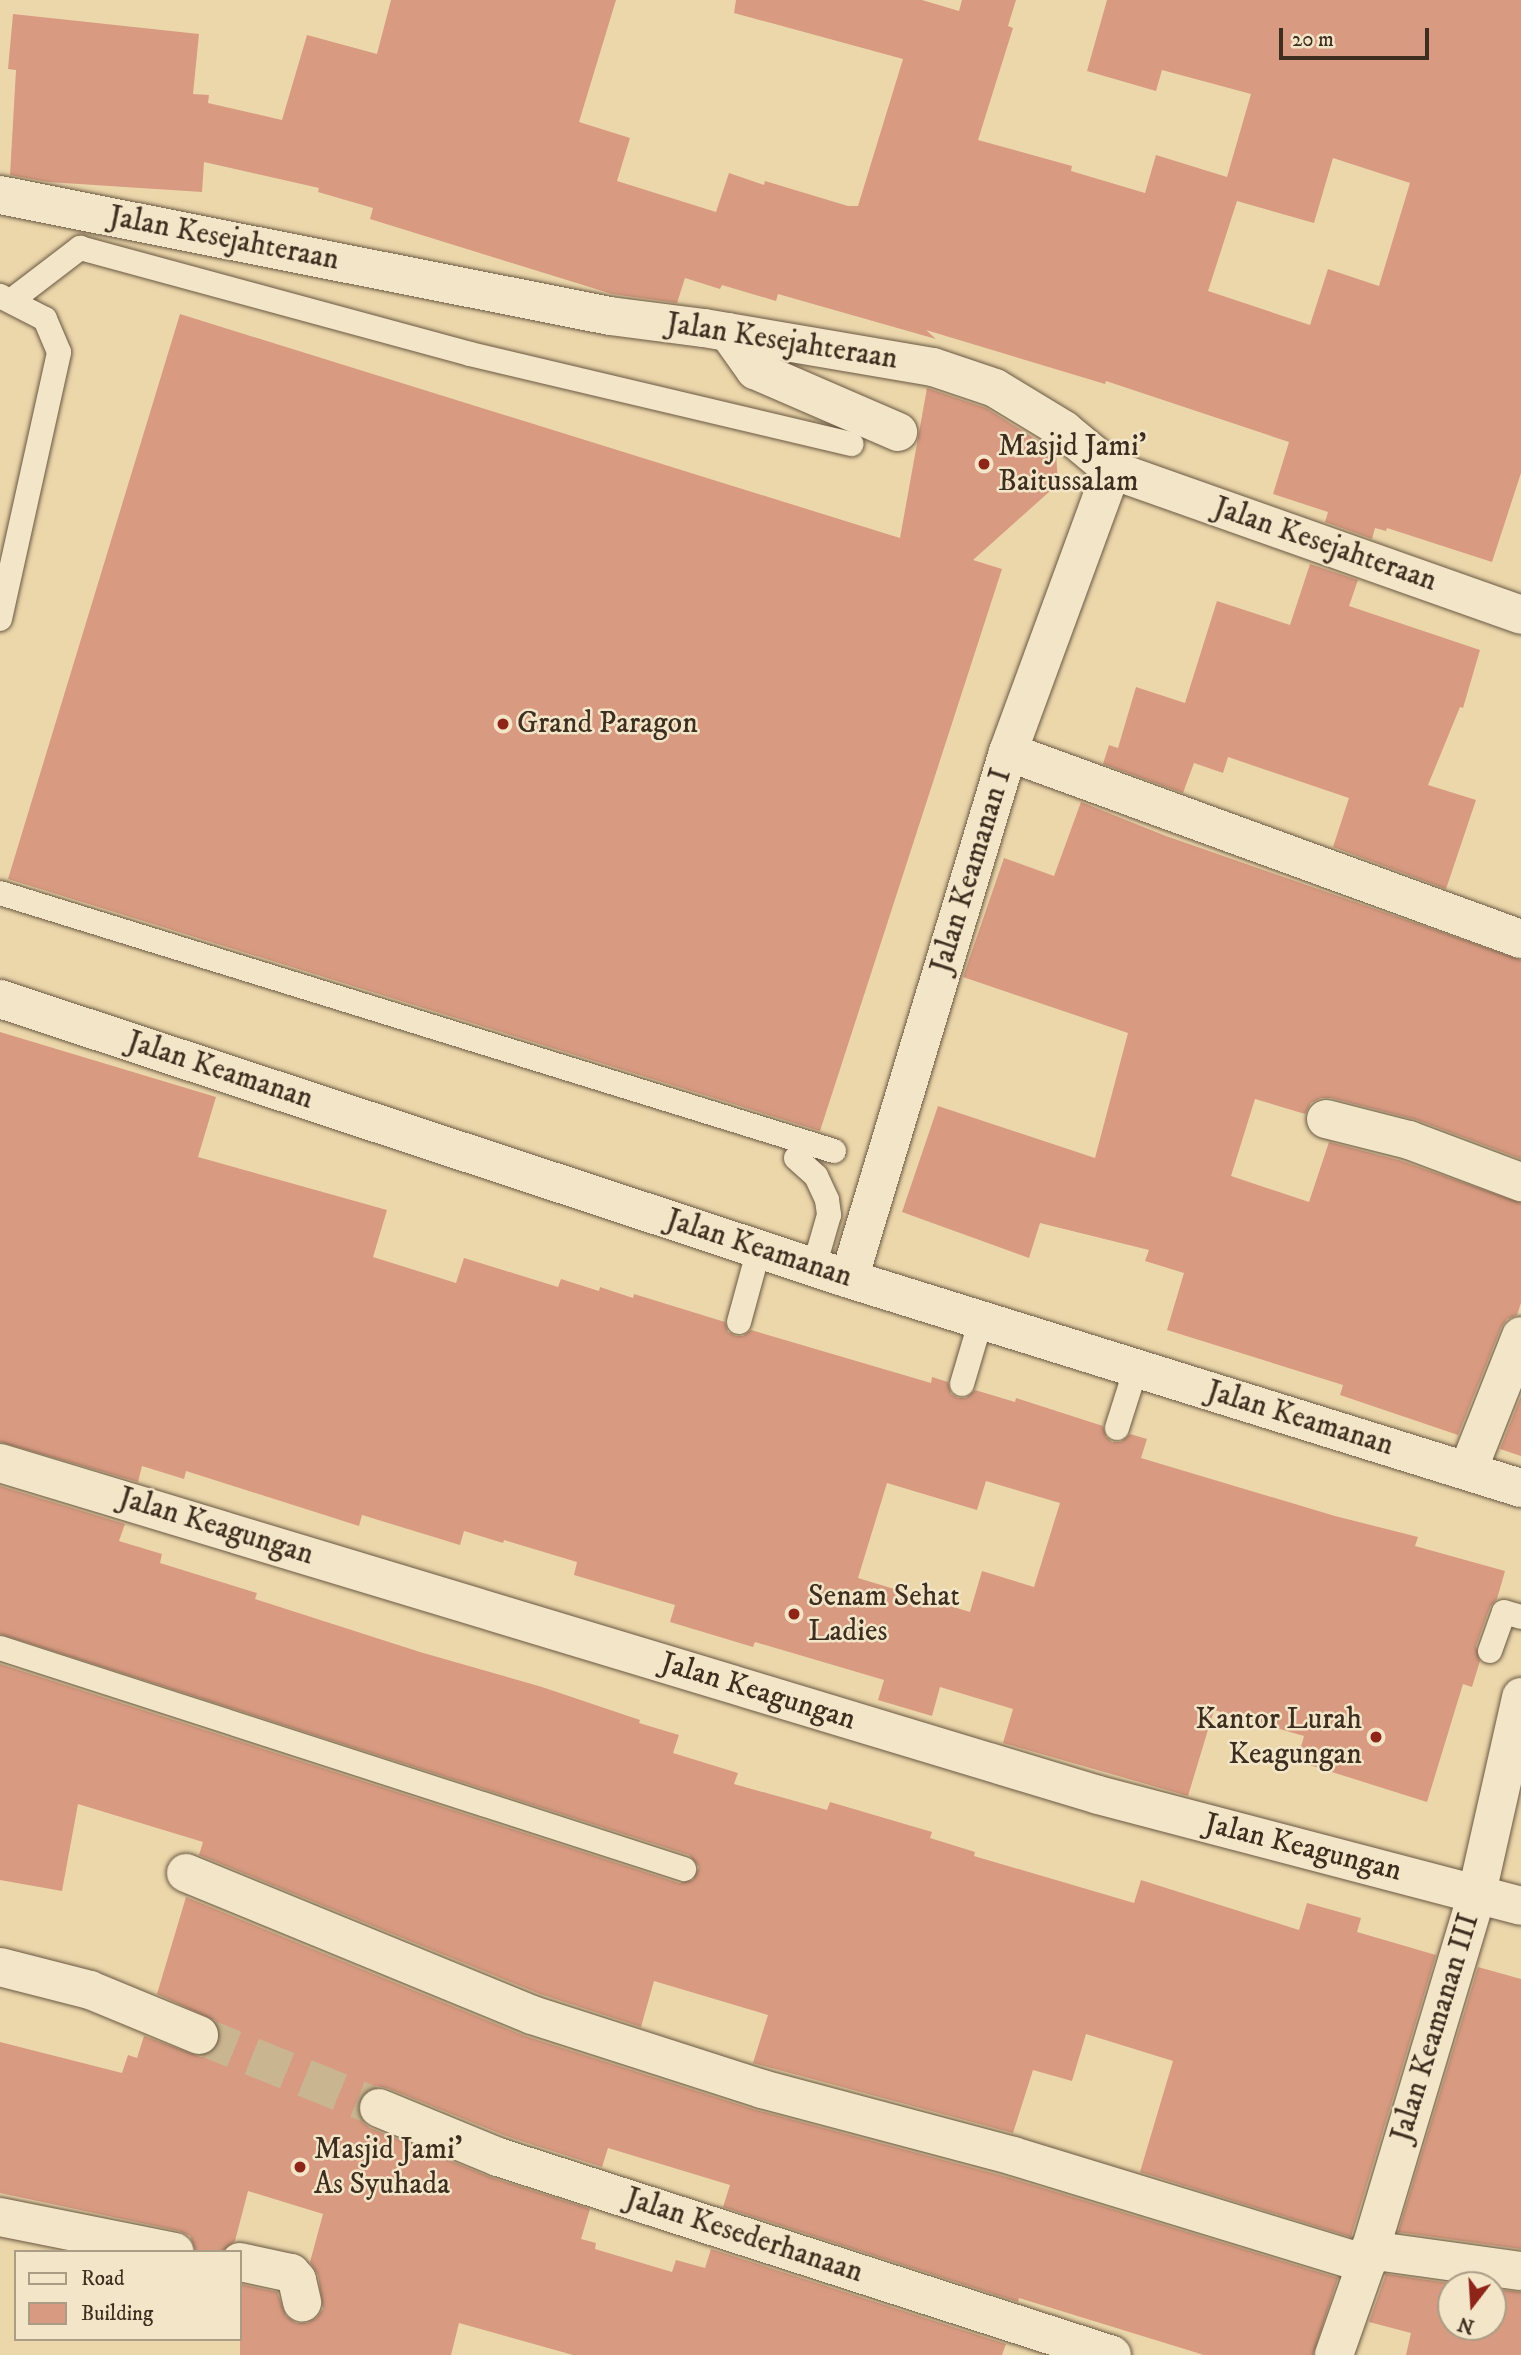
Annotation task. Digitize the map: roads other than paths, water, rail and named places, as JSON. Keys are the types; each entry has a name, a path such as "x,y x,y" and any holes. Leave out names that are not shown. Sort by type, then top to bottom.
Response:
{"street":[{"name":"Jalan Kesejahteraan","path":"0,195 610,316 728,332 933,366 995,388 1064,430 1112,470 1521,615"},
{"path":"728,332 755,370 898,432"},
{"name":"Jalan Keamanan I","path":"849,1279 1008,752 1112,470"},
{"path":"1008,752 1521,939"},
{"name":"Jalan Keamanan","path":"0,999 849,1279 1521,1489"},
{"path":"1326,1119 1409,1140 1521,1182"},
{"path":"1468,1471 1521,1336"},
{"name":"Jalan Keagungan","path":"0,1463 1098,1795 1521,1906"},
{"name":"Jalan Keamanan III","path":"1334,2355 1367,2257 1477,1893 1521,1697"},
{"path":"186,1873 532,2015 762,2089 1013,2156 1367,2257 1472,2262 1521,2271"},
{"path":"0,1967 90,1990 199,2035"},
{"name":"Jalan Kesederhanaan","path":"379,2108 498,2157 1096,2353"},
{"path":"0,2217 165,2250"},
{"path":"242,2262 291,2273 297,2280 302,2302"}],"lane":[{"path":"0,619 60,352 45,319 6,298 80,248 470,354 852,444"},
{"path":"0,893 834,1151"},
{"path":"796,1158 816,1176 827,1200 829,1215 814,1267"},
{"path":"739,1322 759,1249"},
{"path":"962,1384 981,1320"},
{"path":"1117,1428 1136,1368"},
{"path":"1490,1651 1504,1612 1521,1617"},
{"path":"0,1648 684,1870"}],"tunnel":[{"path":"199,2035 379,2108"}],"place":[{"name":"Masjid Jami' Baitussalam","path":"984,464"},
{"name":"Grand Paragon","path":"503,724"},
{"name":"Senam Sehat Ladies","path":"794,1614"},
{"name":"Kantor Lurah Keagungan","path":"1376,1737"},
{"name":"Masjid Jami' As Syuhada","path":"300,2167"}]}
